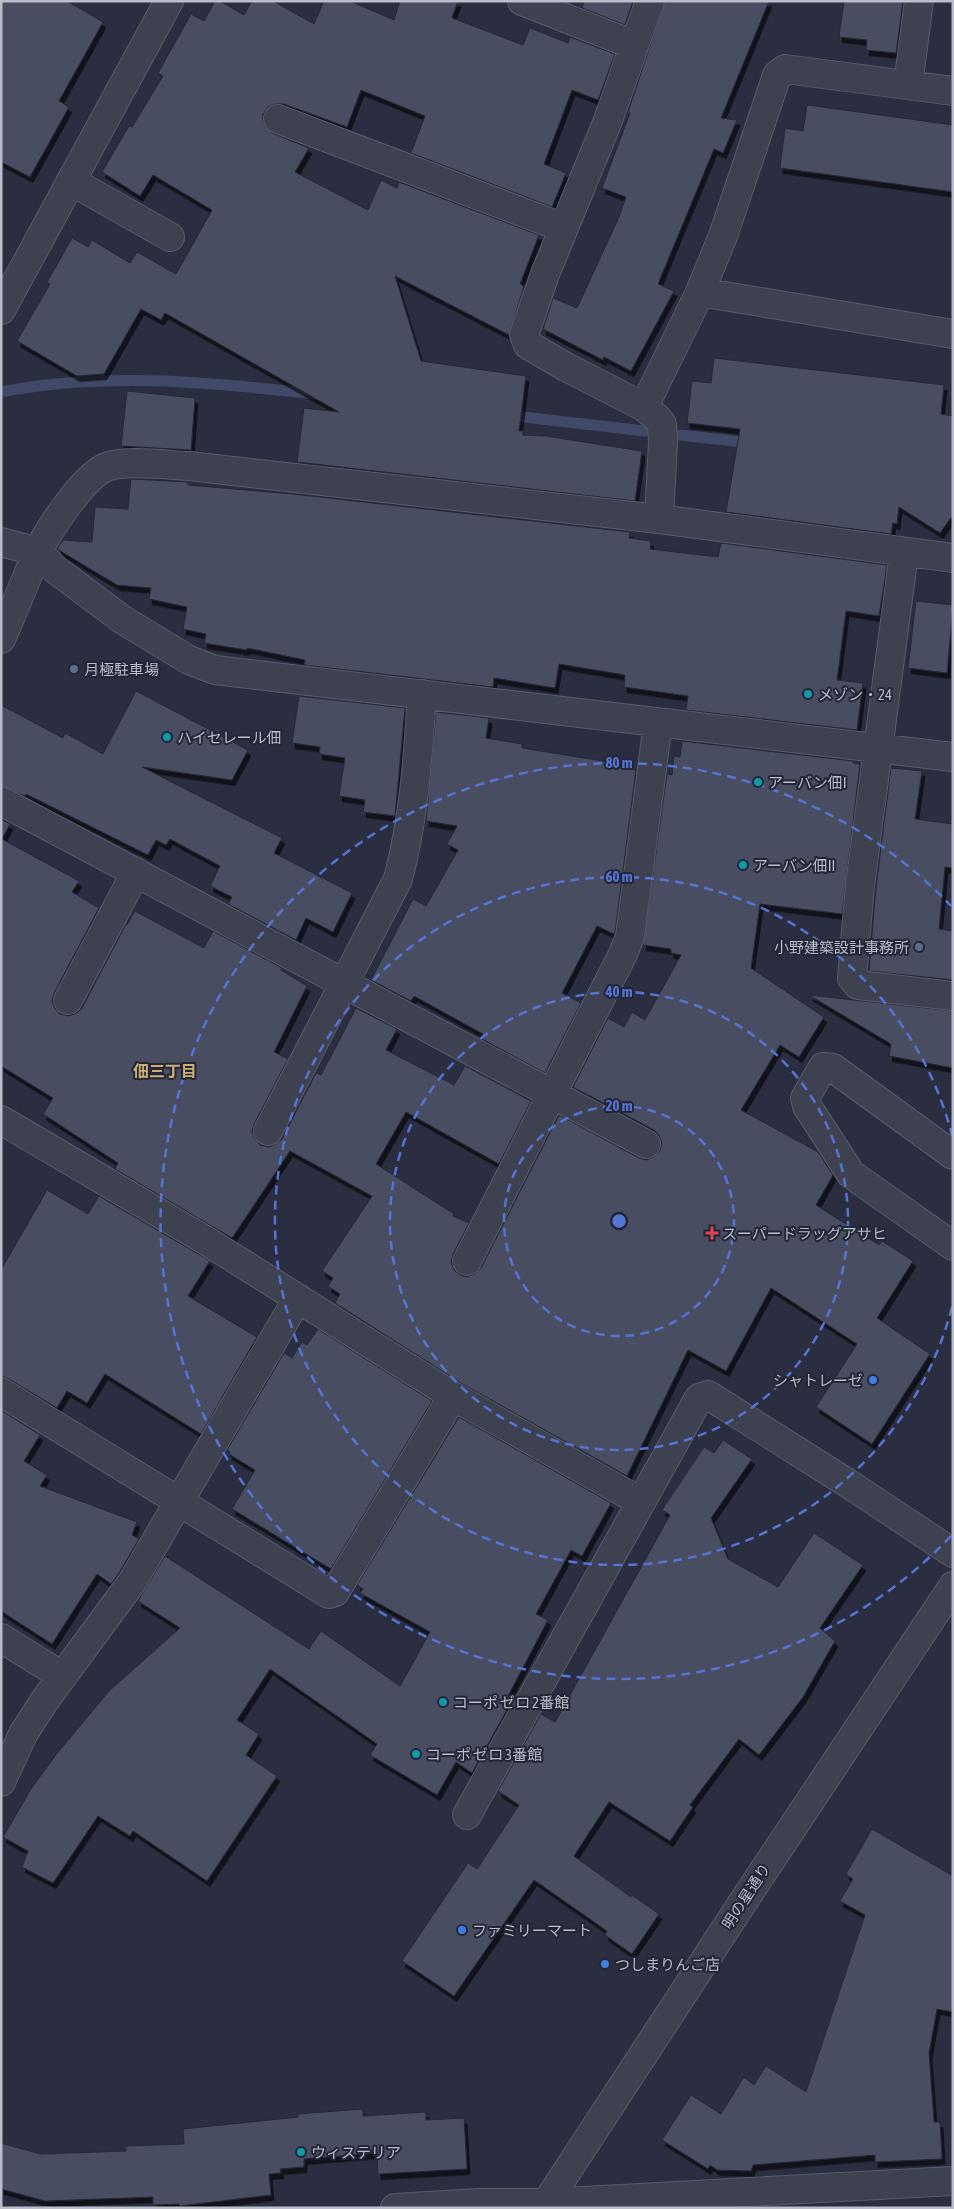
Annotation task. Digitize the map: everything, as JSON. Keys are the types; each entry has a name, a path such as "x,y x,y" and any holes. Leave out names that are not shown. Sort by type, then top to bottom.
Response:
{"street":[{"path":"1,310 169,1"},
{"path":"522,1 634,45"},
{"path":"650,1 607,123 564,228 524,335 528,345 566,368 644,407 662,424 663,442 658,519"},
{"path":"908,85 919,1"},
{"path":"644,407 700,292 723,236 777,75 785,69 953,91"},
{"path":"278,119 564,228"},
{"path":"71,181 170,237"},
{"path":"700,292 953,334"},
{"path":"1,639 38,552 78,492 94,474 108,466 140,464 189,466 658,519 953,558"},
{"path":"1,542 38,552 71,582 123,620 188,660 215,670 953,758"},
{"path":"904,553 860,885 852,978 858,985 953,996"},
{"path":"268,1131 398,879 406,851 418,749 422,694"},
{"path":"466,1261 623,954 630,936 658,722"},
{"path":"1,801 646,1144"},
{"path":"68,1000 136,872"},
{"path":"953,1155 833,1068 823,1067 805,1098 807,1106 851,1174 953,1246"},
{"path":"1,1120 204,1240 453,1396 641,1502"},
{"path":"1,1782 24,1734 62,1676 132,1582 298,1298"},
{"path":"1,1392 329,1594 335,1592 453,1396"},
{"path":"467,1815 700,1398 708,1395 849,1484 953,1553"},
{"name":"明の星通り","path":"545,2206 735,1913 953,1586"},
{"path":"1,1638 62,1676"},
{"path":"395,2208 479,2203 545,2206 953,2181"}],"building":[{"path":"1,1 67,1 103,22 59,101 69,107 30,177 1,162"},
{"path":"215,1 220,1 244,15 252,1 273,1 314,24 324,1 350,1 394,20 400,1 458,1 452,18 523,45 530,28 568,43 570,37 615,54 598,100 572,90 544,164 566,173 552,207 411,153 425,116 361,90 347,127 284,104 268,107 263,114 263,121 266,128 272,133 309,148 295,172 368,210 381,180 397,188 399,182 539,235 520,284 524,286 509,335 395,276 421,361 526,376 519,431 523,431 523,435 545,436 642,451 635,501 297,462 304,408 339,412 165,313 161,320 141,309 104,374 77,376 17,341 50,284 47,282 72,238 88,247 92,240 130,263 137,252 176,274 212,210 153,175 140,196 102,172 129,126 132,127 163,76 158,73 191,14 204,21"},
{"path":"584,1 633,1 625,25 582,8"},
{"path":"665,1 769,1 721,118 737,120 723,153 714,149 658,284 674,291 631,371 604,357 603,360 543,329 553,298 577,308 619,217 626,197 602,188 630,113 628,112"},
{"path":"844,1 903,1 896,53 866,50 867,40 839,37"},
{"path":"807,105 953,125 953,192 780,168 785,128 803,131"},
{"path":"714,358 944,385 941,414 953,416 953,515 940,533 899,507 897,524 893,523 891,534 726,512 740,429 687,423 692,381 711,383"},
{"path":"127,391 195,398 191,450 121,446"},
{"path":"131,479 188,482 188,485 293,494 630,532 629,538 651,541 650,549 718,557 721,543 887,565 879,616 846,611 837,680 863,683 857,730 686,710 688,696 624,687 625,675 559,664 555,688 494,678 493,687 304,665 305,660 247,648 247,650 204,643 206,634 183,629 187,607 149,599 151,588 117,585 57,549 63,540 92,542 95,507 128,509"},
{"path":"916,601 953,605 947,673 908,668"},
{"path":"136,691 248,750 232,780 142,767 282,838 274,853 352,893 333,932 306,918 296,940 228,904 232,897 210,886 220,866 170,839 166,845 156,840 148,855 26,794 25,796 1,786 1,705 63,738 65,733 103,754"},
{"path":"299,696 405,708 395,816 363,812 365,800 339,796 345,758 319,754 320,747 292,743"},
{"path":"436,712 489,718 486,738 522,744 522,748 609,762 608,766 636,770 615,932 614,934 597,926 562,993 581,1003 545,1073 480,1038 483,1034 414,996 411,1001 371,980 413,899 426,906 458,850 447,844 457,826 426,821"},
{"path":"682,741 853,761 853,763 860,764 842,914 760,904 751,968 824,1017 799,1057 780,1045 741,1110 818,1152 833,1175 816,1205 879,1245 882,1241 913,1261 877,1318 930,1354 872,1444 816,1407 857,1344 771,1288 726,1371 688,1350 627,1476 461,1383 335,1303 340,1294 328,1286 333,1278 322,1271 372,1196 290,1151 232,1238 115,1169 118,1163 43,1114 53,1098 1,1066 1,819 10,824 2,839 79,881 72,892 99,908 54,993 52,1001 55,1009 60,1014 69,1016 77,1013 82,1008 126,924 135,911 204,948 213,931 282,968 281,970 307,986 274,1052 288,1059 254,1124 252,1132 260,1145 269,1147 282,1139 316,1073 321,1075 356,1008 397,1029 386,1050 454,1085 465,1066 531,1101 499,1164 406,1112 376,1164 454,1214 453,1216 469,1223 453,1254 451,1262 454,1270 460,1275 467,1277 475,1274 481,1268 559,1115 639,1158 646,1160 654,1157 660,1151 662,1143 659,1135 654,1130 573,1087 608,1018 624,1027 632,1012 645,1020 681,955 671,953 671,949 643,945 667,774 672,775 674,756 680,757"},
{"path":"891,768 922,771 915,819 953,824 953,868 945,867 939,929 953,931 953,980 869,971 876,887"},
{"path":"809,995 953,1011 953,1068 889,1056 891,1044"},
{"path":"47,1190 88,1214 99,1196 210,1261 188,1296 257,1337 201,1434 105,1374 87,1403 67,1391 57,1408 1,1376 1,1270"},
{"path":"318,1329 432,1401 331,1569 232,1509 255,1470 229,1454 230,1452 227,1450 284,1353 292,1358 302,1342 307,1345"},
{"path":"1,1410 40,1435 24,1461 47,1475 40,1486 137,1522 132,1535 139,1539 119,1573 111,1584 97,1574 52,1644 1,1611"},
{"path":"459,1417 611,1503 582,1556 571,1550 536,1614 548,1620 508,1696 513,1699 472,1773 456,1762 437,1795 370,1755 377,1744 270,1669 237,1720 259,1734 246,1755 277,1776 207,1881 133,1831 130,1836 98,1816 53,1883 22,1867 28,1851 3,1837 31,1789 55,1756 109,1691 180,1628 138,1601 165,1556 309,1649 321,1631 400,1686 430,1632 360,1593 363,1589 357,1585"},
{"path":"723,1440 752,1459 711,1518 728,1559 778,1587 814,1533 863,1565 820,1628 835,1641 803,1697 759,1755 739,1739 690,1805 693,1807 670,1841 609,1802 574,1856 631,1897 632,1895 659,1914 632,1954 605,1935 607,1931 534,1880 454,1996 402,1961 468,1863 477,1869 519,1805 498,1791 541,1714 555,1722 670,1515 662,1510 704,1447 714,1453"},
{"path":"872,1829 953,1876 953,2012 937,2009 929,2053 934,2122 940,2122 942,2159 875,2162 875,2155 753,2165 751,2171 717,2170 710,2165 708,2169 662,2140 691,2095 721,2114 744,2077 754,2085 766,2066 806,2092 865,1915 840,1901 853,1879 846,1874"},
{"path":"363,2109 363,2116 426,2112 426,2120 464,2118 467,2169 378,2174 377,2153 304,2159 304,2167 280,2169 281,2173 269,2174 271,2195 180,2206 179,2204 153,2205 153,2197 45,2201 1,2189 1,2143 40,2154 126,2151 126,2146 184,2144 183,2129 298,2117 298,2114"}],"waterway":[{"path":"1,392 80,382 159,381 239,386 318,394"},
{"path":"506,415 645,431"},
{"path":"680,435 752,443"}],"place":[{"name":"月極駐車場","path":"74,669"},
{"name":"メゾン・24","path":"808,694"},
{"name":"ハイセレール佃","path":"167,737"},
{"name":"アーバン佃I","path":"758,782"},
{"name":"アーバン佃II","path":"743,865"},
{"name":"小野建築設計事務所","path":"919,947"},
{"name":"スーパードラッグアサヒ","path":"712,1233"},
{"name":"シャトレーゼ","path":"873,1380"},
{"name":"コーポ ゼロ 2番館","path":"443,1702"},
{"name":"コーポ ゼロ 3番館","path":"416,1754"},
{"name":"ファミリーマート","path":"462,1930"},
{"name":"つしまりんご店","path":"605,1964"},
{"name":"ウィステリア","path":"301,2152"}],"district":[{"name":"佃三丁目","path":"165,1071"}]}
